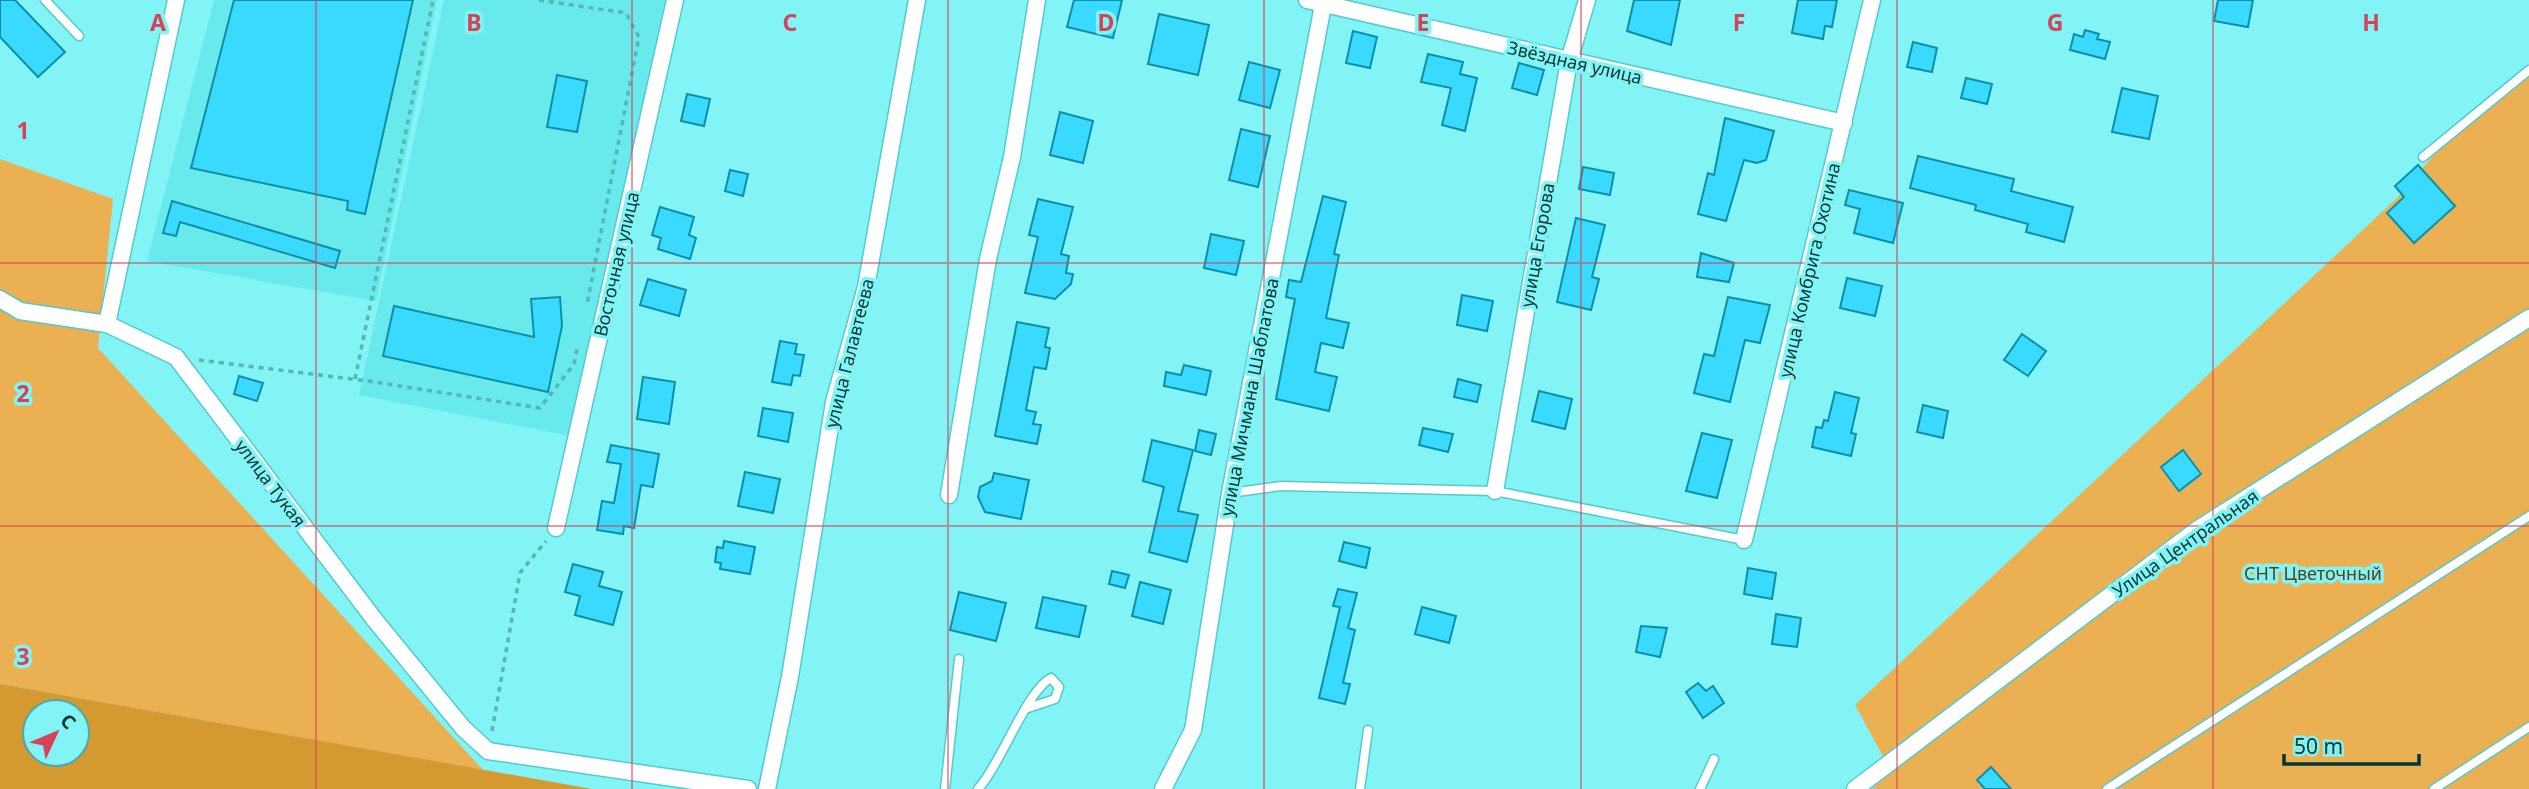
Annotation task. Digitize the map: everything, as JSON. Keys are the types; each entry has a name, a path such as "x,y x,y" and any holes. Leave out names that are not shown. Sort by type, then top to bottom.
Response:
{"street":[{"path":"107,324 176,0"},
{"name":"Восточная улица","path":"556,528 675,0"},
{"name":"улица Галавтеева","path":"767,789 790,677 834,402 866,287 917,0"},
{"path":"949,495 988,259 1012,157 1037,0"},
{"name":"улица Егорова","path":"1494,491 1569,61 1587,0"},
{"name":"улица Комбрига Охотина","path":"1744,540 1872,0"},
{"name":"Звёздная улица","path":"1318,1 1844,123"},
{"name":"улица Мичмана Шаблатова","path":"1163,789 1193,730 1230,492 1318,1"},
{"name":"улица Тукая","path":"0,299 20,311 107,324 176,357 374,619 463,728 488,751"},
{"name":"Улица Центральная","path":"1855,789 2199,529 2529,318"},
{"path":"488,751 697,785 748,789"}],"lane":[{"path":"45,0 79,36"},
{"path":"2423,157 2529,70"},
{"path":"1230,492 1281,486 1494,491 1744,540"},
{"path":"2107,789 2529,516"},
{"path":"944,789 959,659"},
{"path":"978,789 1028,708"},
{"path":"2434,789 2529,727"},
{"path":"1360,789 1368,730"},
{"path":"1700,789 1714,759"}],"path":[{"path":"355,379 433,0"},
{"path":"539,0 626,13 639,37 587,307"},
{"path":"176,357 355,379 540,408 574,364 579,342"},
{"path":"488,751 520,573 556,528"}],"shaded area":[{"path":"214,0 437,0 376,301 147,261"},
{"path":"444,0 665,0 571,436 359,395"},
{"path":"0,684 79,698 21,698 21,768 91,768 91,700 592,789 0,789"}],"green space":[{"name":"СНТ Цветочный","path":"2529,74 2529,789 1872,789 1891,771 1855,705 2397,198 2474,108"},
{"path":"0,159 113,199 98,348 483,770 91,700 91,698 0,684"}],"building":[{"path":"0,0 15,0 65,52 38,77 0,37"},
{"path":"234,0 413,0 365,214 347,210 348,201 191,168"},
{"path":"1074,0 1122,0 1113,38 1067,27"},
{"path":"1634,0 1680,0 1671,45 1627,31"},
{"path":"1798,0 1837,0 1832,27 1825,26 1823,39 1792,33"},
{"path":"2218,0 2253,0 2248,27 2214,21"},
{"path":"1159,14 1209,25 1198,75 1148,64"},
{"path":"2085,30 2099,34 2097,39 2110,42 2105,59 2070,50 2074,34 2083,37"},
{"path":"1353,31 1377,37 1370,68 1346,63"},
{"path":"1913,42 1937,48 1932,72 1907,67"},
{"path":"1428,54 1463,62 1460,74 1477,78 1465,131 1442,125 1451,88 1421,82"},
{"path":"1249,62 1280,70 1270,108 1239,100"},
{"path":"1519,63 1544,70 1537,95 1512,88"},
{"path":"557,75 587,81 577,132 547,127"},
{"path":"1966,78 1992,84 1987,104 1961,98"},
{"path":"2122,88 2158,96 2149,139 2112,132"},
{"path":"687,94 710,99 704,126 681,121"},
{"path":"1060,112 1093,121 1083,163 1050,155"},
{"path":"1725,118 1774,131 1766,160 1757,163 1744,160 1726,221 1698,214 1708,173 1714,175"},
{"path":"1241,129 1270,136 1258,187 1229,180"},
{"path":"1918,156 2014,179 2011,191 2073,207 2064,242 2026,232 2028,224 1975,210 1976,205 1910,188"},
{"path":"2418,165 2455,206 2414,243 2387,213 2404,197 2395,186"},
{"path":"1583,167 1614,173 1610,195 1579,189"},
{"path":"730,170 748,174 743,196 725,191"},
{"path":"1849,190 1903,203 1893,243 1854,233 1860,209 1845,205"},
{"path":"1323,196 1346,202 1334,254 1339,255 1326,318 1349,323 1343,348 1321,343 1315,372 1337,377 1329,411 1276,399 1295,299 1286,297 1289,280 1301,282"},
{"path":"1038,199 1073,207 1061,254 1069,256 1066,273 1073,274 1071,284 1055,299 1025,293 1038,237 1029,235"},
{"path":"172,201 340,251 335,268 180,222 176,236 163,233"},
{"path":"660,207 694,217 689,235 696,238 690,259 658,249 661,238 652,235"},
{"path":"1576,218 1605,225 1592,277 1599,279 1591,310 1557,302"},
{"path":"1211,234 1244,241 1236,275 1204,268"},
{"path":"1701,253 1734,263 1729,282 1697,277"},
{"path":"1847,278 1882,286 1875,316 1840,308"},
{"path":"648,279 686,290 679,316 640,305"},
{"path":"1462,295 1493,301 1487,331 1457,325"},
{"path":"560,297 562,326 548,392 383,356 394,306 534,337 531,299"},
{"path":"1728,297 1770,305 1760,343 1745,340 1730,402 1694,393 1704,354 1714,356"},
{"path":"1017,322 1049,328 1045,347 1050,348 1046,369 1034,367 1026,410 1036,412 1033,424 1041,425 1037,444 995,436"},
{"path":"2022,334 2046,351 2028,376 2004,360"},
{"path":"780,341 797,344 795,354 804,355 800,376 793,375 791,385 772,382"},
{"path":"1184,365 1211,371 1206,395 1164,386 1166,372 1181,375"},
{"path":"239,376 263,383 257,401 234,394"},
{"path":"643,377 675,382 669,424 637,419"},
{"path":"1458,379 1481,385 1477,402 1454,397"},
{"path":"1539,391 1572,399 1565,429 1532,421"},
{"path":"1835,392 1859,398 1851,433 1856,434 1851,456 1812,447 1816,427 1822,428 1824,420 1828,421"},
{"path":"1923,405 1948,411 1943,438 1917,432"},
{"path":"763,408 793,413 788,442 758,436"},
{"path":"1423,428 1453,434 1448,452 1419,445"},
{"path":"1199,430 1216,434 1211,455 1195,451"},
{"path":"1702,433 1732,440 1717,498 1686,491"},
{"path":"1152,440 1193,450 1178,511 1198,515 1187,562 1149,552 1164,487 1143,481"},
{"path":"611,445 659,454 653,487 641,485 634,528 624,526 623,534 597,530 602,501 614,503 621,464 607,462"},
{"path":"2183,450 2201,474 2179,491 2161,467"},
{"path":"745,472 780,479 773,513 738,506"},
{"path":"994,473 1029,480 1021,519 985,512 978,497 980,487 992,481"},
{"path":"724,541 755,547 750,574 720,569 721,563 715,562 717,547 723,548"},
{"path":"1344,542 1370,548 1366,568 1339,561"},
{"path":"573,564 603,572 599,586 622,592 613,625 575,615 580,596 565,592"},
{"path":"1748,568 1776,573 1772,599 1744,594"},
{"path":"1112,571 1129,575 1125,588 1109,584"},
{"path":"1140,582 1171,590 1163,624 1132,616"},
{"path":"1338,589 1357,593 1348,628 1355,630 1343,683 1350,684 1345,704 1319,698 1340,607 1333,606"},
{"path":"959,592 1006,603 996,641 950,630"},
{"path":"1043,597 1086,606 1079,637 1036,628"},
{"path":"1422,607 1456,616 1449,643 1415,634"},
{"path":"1776,614 1801,618 1797,647 1772,644"},
{"path":"1641,626 1667,628 1660,657 1636,652"},
{"path":"1698,683 1706,691 1713,686 1724,703 1703,718 1686,692"},
{"path":"1991,767 2011,789 1985,789 1977,780"}]}
